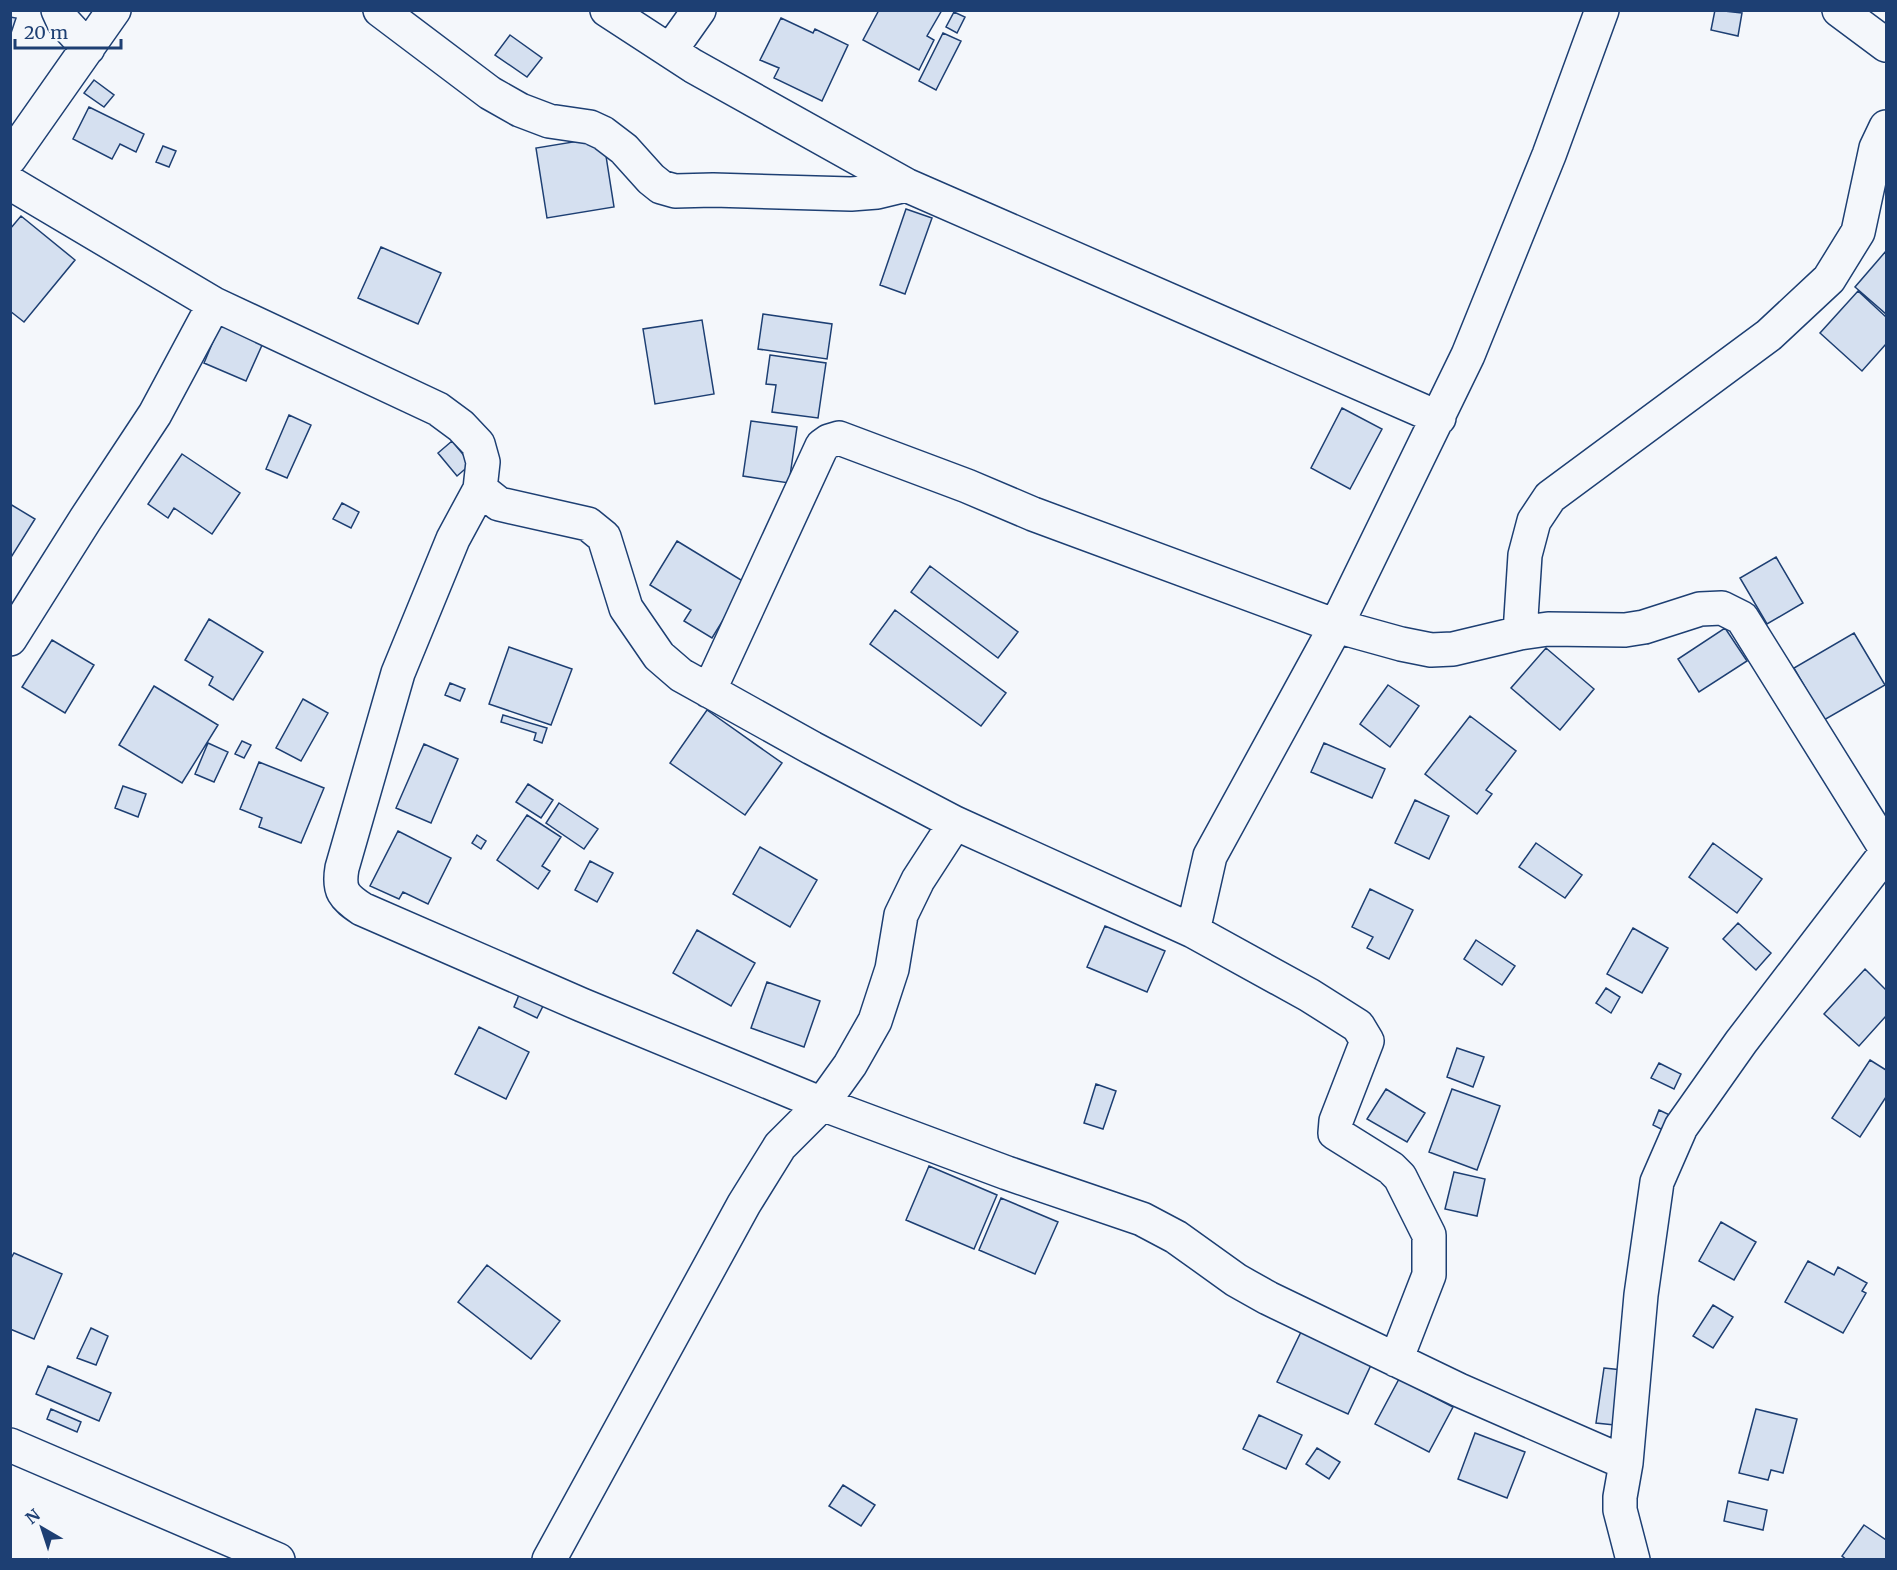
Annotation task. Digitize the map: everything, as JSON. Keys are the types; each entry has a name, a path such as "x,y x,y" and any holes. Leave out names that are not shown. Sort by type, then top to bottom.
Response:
{"street":[{"path":"58,10 63,21 88,48"},
{"path":"10,158 114,10"},
{"path":"380,10 490,93 520,110 549,121 590,127 603,133 624,149 661,187 675,191 851,194 877,192 906,184"},
{"path":"607,10 693,66 906,184 1439,418"},
{"path":"670,51 699,10"},
{"path":"1193,931 1210,856 1336,626 1468,356 1549,155 1602,10"},
{"path":"1839,10 1887,45"},
{"path":"1520,633 1526,555 1534,521 1550,497 1769,335 1829,279 1858,232 1876,148 1887,127"},
{"path":"10,183 214,304 438,409 461,426 478,444 483,462 480,489 453,539 398,673 342,868 340,879 342,893 362,909 582,1005 822,1104 1007,1173 1142,1219 1176,1237 1236,1280 1268,1298 1459,1390 1626,1463"},
{"path":"10,639 155,414 214,304"},
{"path":"709,691 822,447 829,441 839,438 967,486 1033,514 1336,626 1431,650 1453,649 1520,633 1548,629 1625,630 1644,627 1701,609 1722,608 1742,618 1887,851 1741,1042 1681,1126 1657,1182 1641,1295 1626,1463 1620,1497 1620,1510 1633,1560"},
{"path":"480,489 500,504 588,524 604,537 626,608 659,656 681,675 849,768 955,823 1193,931 1309,995 1358,1026 1364,1032 1367,1041 1336,1121 1335,1133 1391,1168 1400,1177 1429,1235 1429,1275 1396,1360"},
{"path":"549,1560 744,1204 780,1146 822,1104 850,1065 875,1021 892,969 901,915 918,880 955,823"},
{"path":"10,1445 278,1560"}],"building":[{"path":"879,10 942,10 927,36 934,40 919,70 863,40"},
{"path":"1715,10 1742,13 1738,36 1711,30"},
{"path":"954,12 965,17 957,33 946,27"},
{"path":"10,17 16,18 10,36"},
{"path":"781,18 813,33 815,29 848,45 822,101 774,78 779,68 760,60"},
{"path":"943,33 961,41 936,90 919,81"},
{"path":"510,35 542,58 527,77 495,55"},
{"path":"94,80 114,95 104,107 84,93"},
{"path":"89,107 144,134 136,152 120,144 112,159 73,139"},
{"path":"603,137 614,207 547,218 536,148"},
{"path":"163,146 176,151 169,167 156,162"},
{"path":"906,209 932,218 905,294 880,285"},
{"path":"21,216 75,260 24,322 10,311 10,229"},
{"path":"381,247 441,273 418,324 358,298"},
{"path":"1886,251 1886,314 1855,287"},
{"path":"1858,291 1886,317 1886,344 1862,371 1820,333"},
{"path":"763,314 832,324 827,359 758,349"},
{"path":"702,320 714,394 655,404 643,329"},
{"path":"220,325 263,343 246,381 204,363"},
{"path":"770,355 826,363 818,418 772,412 776,385 766,384"},
{"path":"1342,408 1382,429 1350,489 1311,468"},
{"path":"289,415 311,425 287,478 266,469"},
{"path":"751,421 797,427 789,483 743,476"},
{"path":"452,441 471,464 457,476 438,453"},
{"path":"182,454 240,493 212,534 174,508 168,518 148,504"},
{"path":"342,503 359,512 351,528 333,519"},
{"path":"10,504 35,519 10,559"},
{"path":"677,541 746,583 712,638 684,621 691,610 650,585"},
{"path":"1776,557 1803,603 1767,624 1740,578"},
{"path":"930,566 1018,632 998,658 911,592"},
{"path":"895,610 1006,693 981,726 870,644"},
{"path":"209,619 263,652 233,700 209,685 213,677 185,660"},
{"path":"1725,628 1747,661 1699,692 1678,659"},
{"path":"1854,633 1885,685 1824,720 1794,668"},
{"path":"52,640 94,665 65,713 22,687"},
{"path":"509,647 572,669 551,725 489,704"},
{"path":"1546,648 1594,689 1560,730 1511,688"},
{"path":"450,683 465,689 460,701 445,695"},
{"path":"1388,685 1419,706 1390,747 1360,724"},
{"path":"154,686 218,725 182,783 119,745"},
{"path":"303,699 328,713 301,761 276,748"},
{"path":"707,710 782,763 745,815 670,763"},
{"path":"503,715 547,728 542,743 534,740 536,733 501,722"},
{"path":"1470,716 1516,751 1486,790 1492,794 1477,814 1425,774"},
{"path":"242,741 251,745 244,758 235,754"},
{"path":"208,743 228,752 214,782 195,774"},
{"path":"1324,743 1385,769 1372,798 1311,772"},
{"path":"424,744 458,759 431,823 396,808"},
{"path":"259,762 324,788 301,843 259,827 262,818 240,809"},
{"path":"528,784 553,800 541,818 516,802"},
{"path":"123,786 146,794 138,817 115,808"},
{"path":"1415,800 1449,816 1429,859 1395,843"},
{"path":"559,803 598,829 584,849 546,823"},
{"path":"527,815 561,837 542,866 550,871 538,889 497,860"},
{"path":"398,831 451,858 428,904 403,892 399,899 370,886"},
{"path":"477,835 486,841 481,849 472,843"},
{"path":"1536,843 1582,875 1565,898 1519,867"},
{"path":"1713,843 1762,879 1737,913 1689,877"},
{"path":"760,847 817,880 790,927 733,894"},
{"path":"590,861 613,873 597,902 575,890"},
{"path":"1370,889 1413,910 1389,959 1367,948 1373,937 1352,927"},
{"path":"1738,923 1771,953 1756,970 1723,939"},
{"path":"1105,926 1165,951 1147,992 1087,967"},
{"path":"1633,928 1668,948 1642,993 1607,974"},
{"path":"697,930 755,963 731,1006 673,973"},
{"path":"1476,940 1515,966 1502,985 1464,959"},
{"path":"1865,969 1886,990 1886,1016 1859,1046 1824,1014"},
{"path":"767,982 820,1001 804,1047 751,1028"},
{"path":"1606,988 1620,997 1611,1013 1596,1003"},
{"path":"519,995 543,1006 537,1018 514,1007"},
{"path":"479,1027 529,1052 506,1099 455,1074"},
{"path":"1457,1048 1484,1057 1473,1087 1447,1077"},
{"path":"1870,1060 1886,1070 1886,1097 1860,1137 1832,1118"},
{"path":"1659,1063 1681,1074 1674,1089 1651,1078"},
{"path":"1096,1084 1116,1091 1103,1129 1084,1123"},
{"path":"1386,1089 1425,1113 1407,1142 1367,1119"},
{"path":"1452,1089 1500,1106 1477,1170 1429,1152"},
{"path":"1659,1110 1672,1116 1665,1131 1653,1125"},
{"path":"929,1166 997,1195 974,1249 906,1220"},
{"path":"1454,1172 1485,1179 1477,1216 1445,1209"},
{"path":"1001,1198 1058,1222 1035,1274 979,1250"},
{"path":"1721,1222 1756,1242 1734,1280 1699,1261"},
{"path":"14,1253 62,1274 34,1339 10,1329 10,1260"},
{"path":"1808,1261 1834,1275 1838,1267 1867,1283 1862,1291 1866,1293 1843,1333 1785,1302"},
{"path":"487,1265 560,1321 531,1359 458,1302"},
{"path":"1713,1305 1733,1317 1713,1348 1693,1336"},
{"path":"91,1328 108,1336 96,1365 77,1358"},
{"path":"1301,1332 1371,1365 1348,1414 1277,1382"},
{"path":"48,1366 111,1393 99,1421 36,1394"},
{"path":"1604,1368 1632,1371 1624,1426 1596,1423"},
{"path":"1399,1379 1453,1407 1429,1452 1375,1424"},
{"path":"51,1409 81,1422 77,1432 47,1419"},
{"path":"1756,1409 1797,1419 1783,1473 1771,1470 1768,1480 1739,1473"},
{"path":"1259,1415 1302,1435 1286,1469 1243,1449"},
{"path":"1475,1433 1525,1452 1507,1498 1458,1479"},
{"path":"1317,1448 1340,1462 1329,1479 1306,1464"},
{"path":"843,1485 875,1505 861,1526 829,1506"},
{"path":"1728,1501 1767,1510 1763,1530 1724,1521"},
{"path":"1864,1525 1886,1540 1886,1560 1847,1560 1842,1556"}]}
